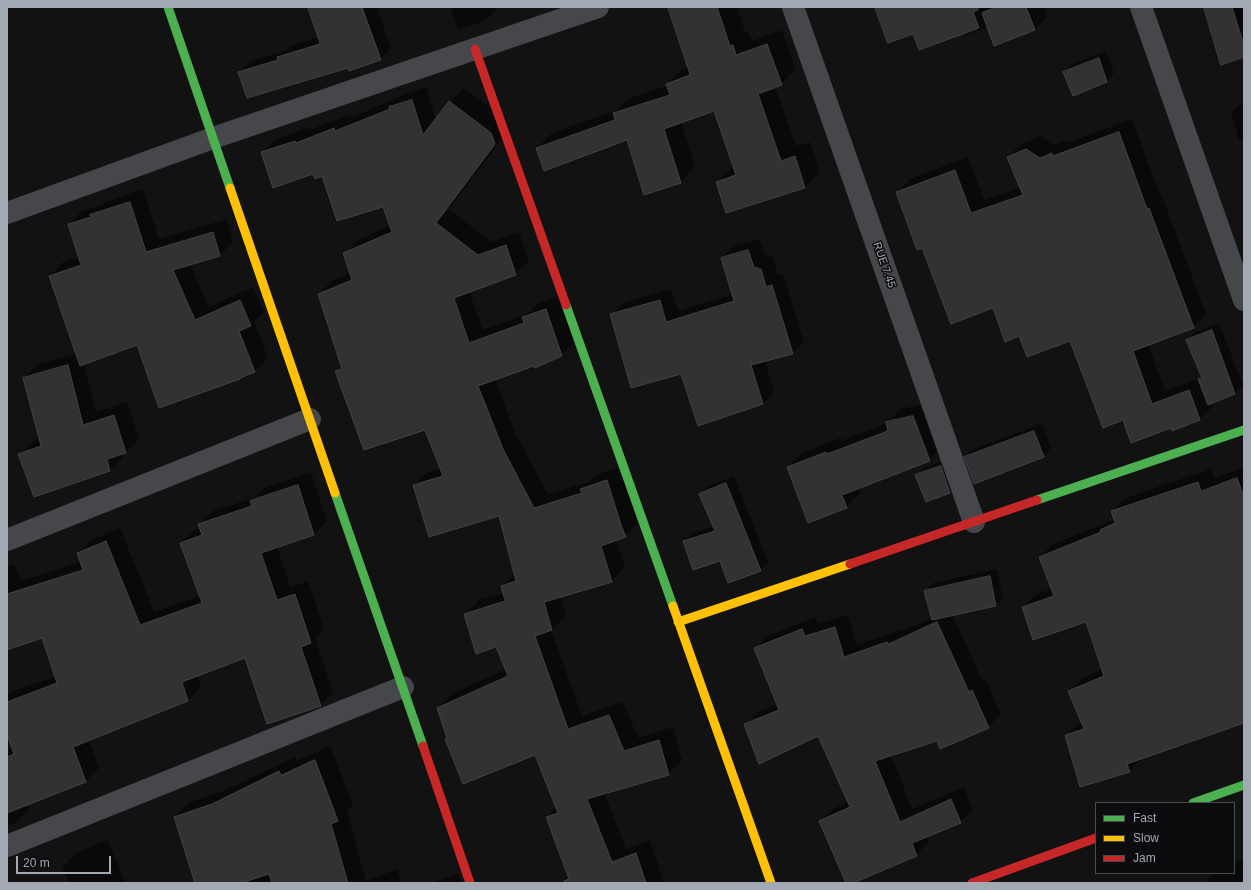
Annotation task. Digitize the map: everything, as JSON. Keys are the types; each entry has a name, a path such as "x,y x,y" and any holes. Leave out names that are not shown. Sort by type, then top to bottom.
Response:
{"street":[{"path":"168,7 470,883"},
{"path":"7,213 213,138 598,7"},
{"name":"RUE 7.45","path":"793,7 974,522"},
{"path":"1141,7 1244,300"},
{"path":"475,49 771,883"},
{"path":"7,540 310,419"},
{"path":"678,622 1244,430"},
{"path":"7,846 403,687"},
{"path":"1196,802 1244,785"},
{"path":"972,883 1095,838"}],"building":[{"path":"308,7 362,7 381,60 349,71 348,68 247,98 238,72 278,60 277,57 320,44"},
{"path":"668,7 717,7 730,46 733,45 736,55 767,44 782,85 758,94 781,161 795,156 805,188 726,213 716,182 736,175 714,111 664,129 681,183 644,195 627,140 544,171 536,148 615,120 613,113 670,95 666,84 690,75"},
{"path":"875,7 978,7 978,10 973,12 979,28 919,50 913,34 888,43"},
{"path":"997,7 1026,7 1035,30 994,46 982,13"},
{"path":"1204,7 1232,7 1244,46 1244,57 1221,65"},
{"path":"1099,58 1107,82 1073,96 1063,72"},
{"path":"412,100 423,135 449,101 491,133 495,144 436,223 478,255 506,245 516,275 454,298 469,343 524,323 522,317 546,309 562,356 535,368 534,366 478,386 503,449 534,508 582,493 580,489 607,480 626,537 601,546 612,582 544,602 552,630 535,636 568,729 609,715 624,751 659,740 669,775 587,799 612,862 636,853 646,883 564,883 564,881 569,879 546,817 558,813 535,755 463,784 445,739 447,738 437,708 508,676 496,647 476,654 464,614 505,601 501,586 516,581 499,516 429,537 413,485 443,476 425,430 364,450 335,371 342,369 318,294 352,280 343,253 392,232 383,207 337,221 322,176 315,179 313,174 273,188 261,152 295,141 296,143 334,128 335,131 390,109 389,107"},
{"path":"1119,132 1147,209 1149,208 1194,328 1133,351 1152,404 1189,390 1200,420 1172,431 1171,428 1131,443 1123,420 1103,428 1070,341 1027,357 1019,336 1005,342 993,308 951,324 922,248 917,250 896,192 955,170 971,213 1023,195 1007,157 1026,149 1040,158 1052,153 1052,156"},
{"path":"130,202 146,252 213,232 220,256 173,270 195,320 240,300 251,326 239,331 255,372 240,379 159,408 137,345 80,366 49,276 81,265 68,224"},
{"path":"748,250 754,267 761,269 766,287 772,285 793,354 751,365 763,404 698,426 681,374 631,388 610,314 660,300 666,322 734,301 721,258"},
{"path":"1212,330 1235,394 1208,405 1198,379 1202,378 1186,340"},
{"path":"68,365 83,425 114,415 126,453 107,459 110,471 34,497 18,454 41,446 23,378"},
{"path":"913,416 930,461 842,495 847,508 808,523 787,467 888,431 886,422"},
{"path":"1034,431 1044,457 974,484 964,457"},
{"path":"941,466 950,493 926,502 915,475"},
{"path":"1237,478 1244,497 1244,723 1127,764 1130,772 1080,787 1065,735 1084,729 1068,691 1104,676 1086,622 1033,640 1022,607 1054,596 1039,557 1101,532 1100,530 1115,523 1111,511 1198,482 1201,491"},
{"path":"726,483 761,571 728,583 720,561 693,570 683,541 715,531 699,494"},
{"path":"298,485 314,535 261,553 277,600 295,594 311,643 301,647 321,706 267,724 245,658 182,682 188,701 73,747 86,782 7,813 7,757 14,754 7,734 7,702 57,683 42,638 7,650 7,594 83,570 77,553 106,541 140,625 202,603 180,543 202,535 198,524 252,506 250,501"},
{"path":"990,576 996,606 932,620 924,591"},
{"path":"937,622 969,692 972,690 989,728 940,749 937,741 875,761 900,822 951,799 961,823 912,843 917,856 853,883 846,883 819,821 850,807 818,736 759,764 744,724 779,710 754,648 802,629 805,636 835,627 844,657 887,642 888,644"},
{"path":"315,760 338,821 331,824 348,883 272,883 269,874 241,883 195,883 174,817 212,804 279,771 281,775"}],"traffic: fast":[{"path":"168,7 230,188"},
{"path":"566,305 673,606"},
{"path":"1037,500 1244,430"},
{"path":"335,493 423,746"},
{"path":"1196,802 1244,785"}],"traffic: slow":[{"path":"230,188 335,493"},
{"path":"678,622 850,564"},
{"path":"673,606 771,883"}],"traffic: jam":[{"path":"475,49 566,305"},
{"path":"850,564 1037,500"},
{"path":"423,746 470,883"},
{"path":"972,883 1095,838"}]}
